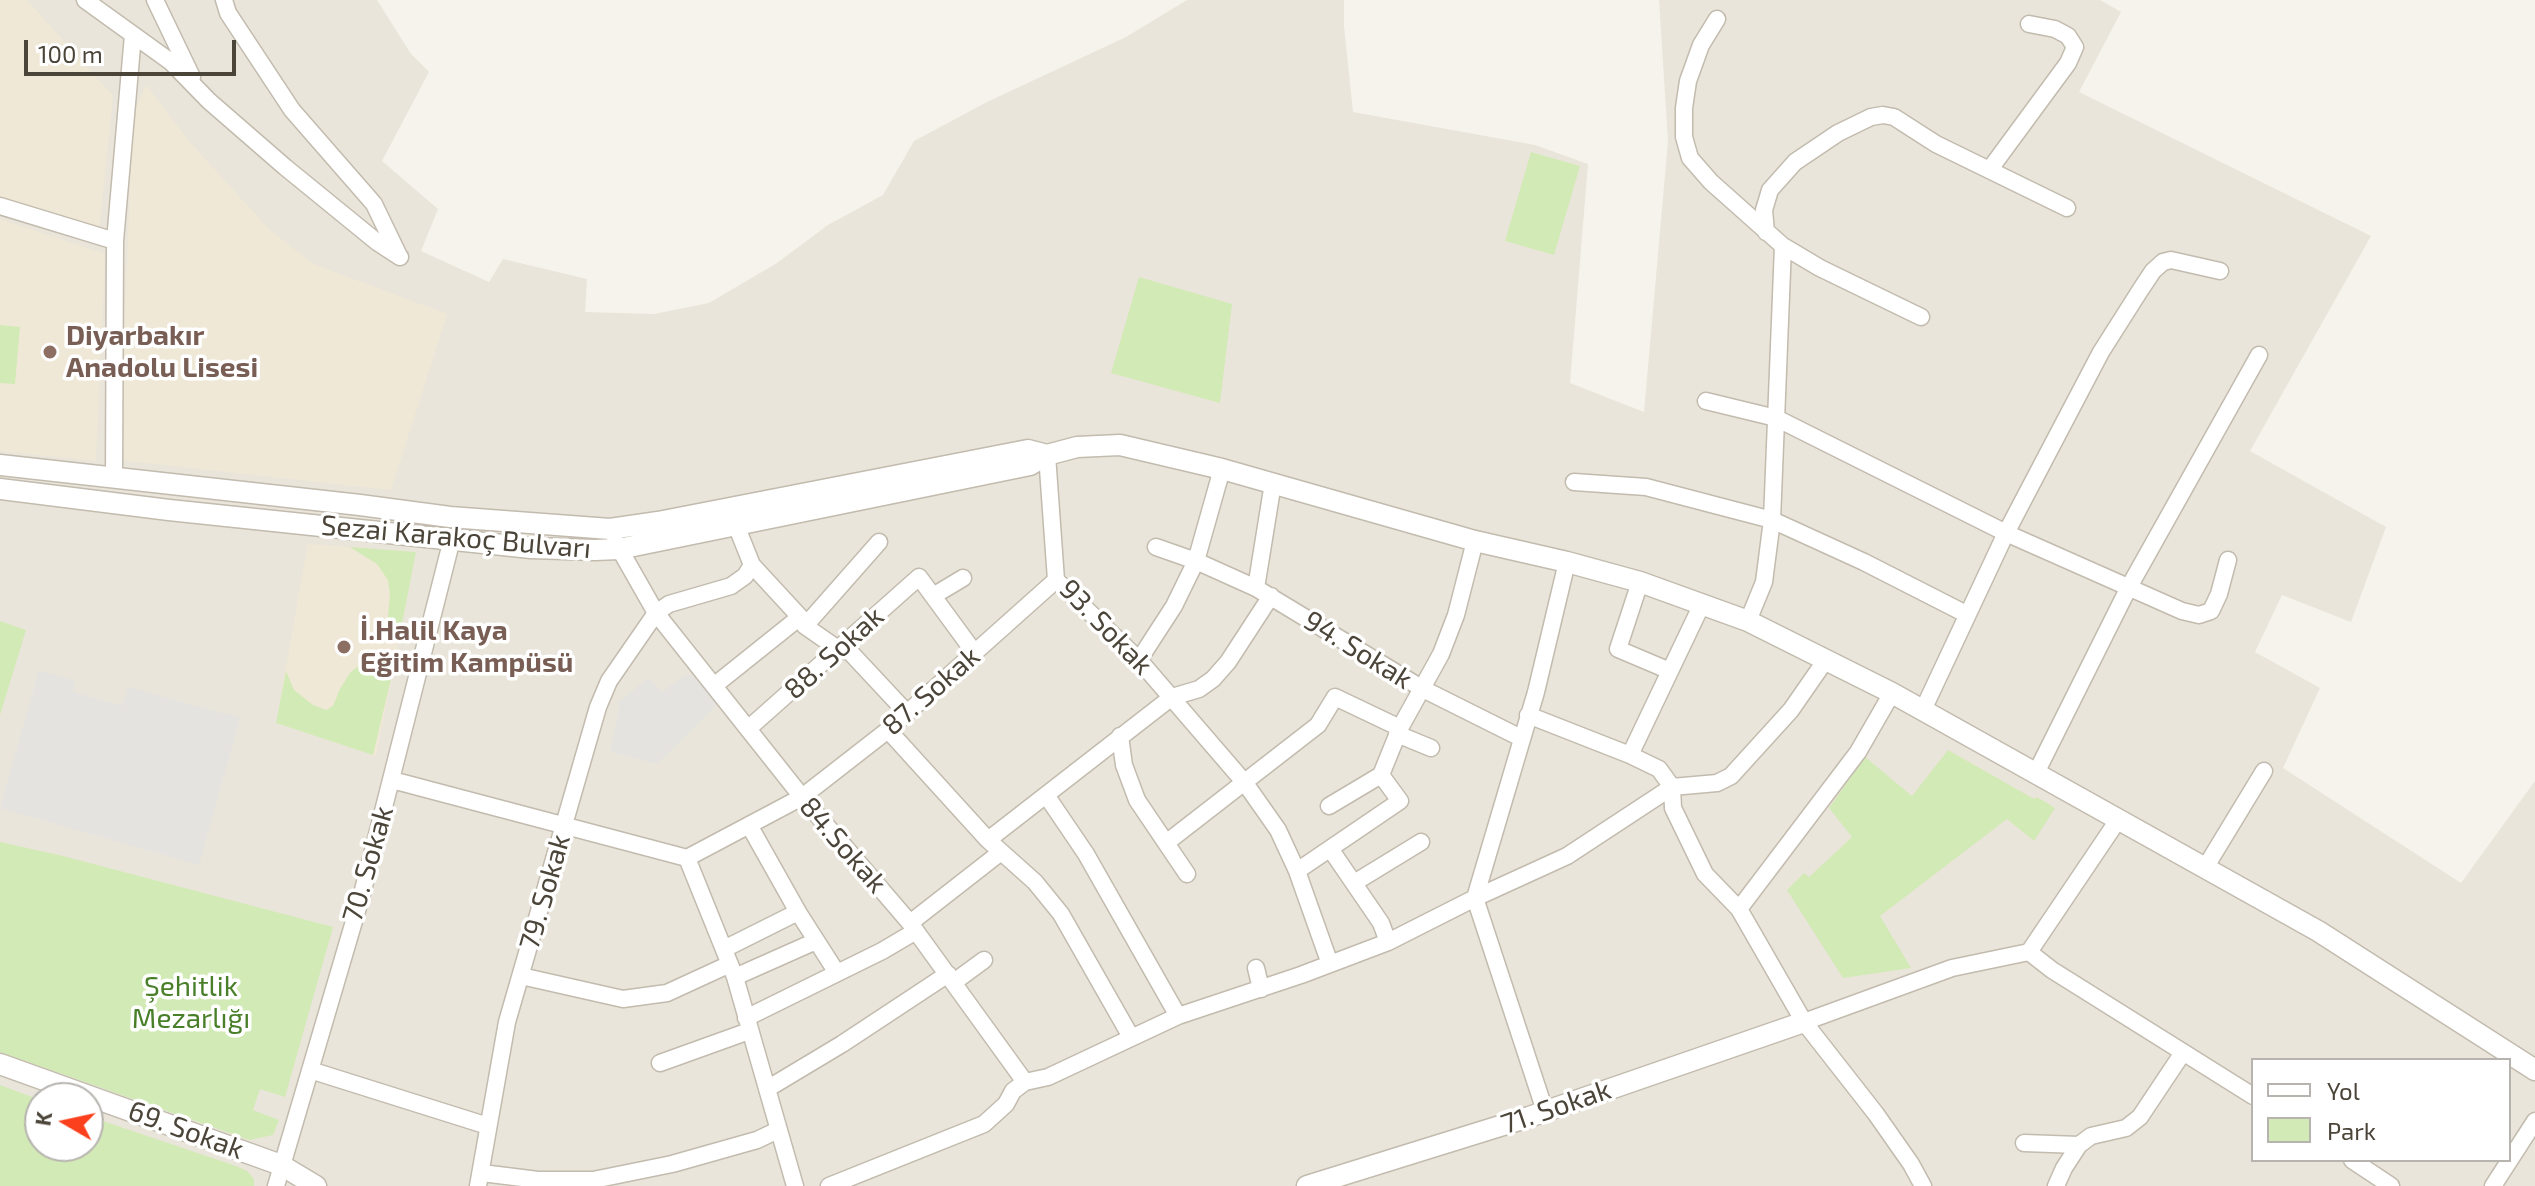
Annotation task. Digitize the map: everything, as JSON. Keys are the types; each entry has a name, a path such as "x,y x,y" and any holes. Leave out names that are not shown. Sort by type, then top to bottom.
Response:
{"street":[{"path":"85,0 171,62 285,167 400,257 374,204 292,110 228,13 224,0"},
{"path":"155,0 198,89"},
{"path":"1717,19 1701,45 1688,81 1684,137 1690,158 1711,182 1783,246 1820,268 1921,317"},
{"path":"1990,169 2068,63 2075,47 2068,36 2055,29 2029,24"},
{"path":"114,478 115,241 133,35"},
{"path":"1766,232 1764,210 1770,190 1795,162 1838,133 1871,117 1883,115 1894,117 1936,144 2067,208"},
{"path":"0,206 115,241"},
{"path":"1748,621 1764,582 1772,520 1783,246"},
{"path":"1923,710 2006,533 2101,352 2153,271 2163,262 2171,260 2220,271"},
{"path":"2036,773 2129,587 2259,355"},
{"path":"1706,401 1776,418 2006,533 2182,611 2199,615 2211,611 2228,560"},
{"path":"0,465 450,517 610,529 1028,450 1047,455 1077,447 1120,445 1222,469 1475,541 1640,582 1748,621 1892,693 2318,931 2535,1070"},
{"name":"Sezai Karakoç Bulvarı","path":"0,489 531,548 595,550 619,549 1030,465 1047,455"},
{"name":"93. Sokak","path":"1047,455 1056,580 1139,660 1245,783 1278,830 1297,871 1330,964"},
{"path":"1139,660 1174,606 1196,561 1222,469"},
{"path":"1574,482 1646,487 1772,520 1966,614"},
{"path":"1256,588 1273,483"},
{"path":"736,525 752,565 803,622 838,649 850,652 907,713"},
{"name":"84.Sokak","path":"610,529 656,613 802,797 913,927 1025,1082"},
{"name":"70. Sokak","path":"276,1186 362,894 452,539"},
{"path":"1329,806 1381,775 1398,731 1441,654 1456,615 1475,541"},
{"path":"715,685 803,622 879,542"},
{"name":"94. Sokak","path":"1156,547 1256,588 1423,689 1521,738"},
{"path":"1545,1111 1475,898 1536,692 1567,562"},
{"path":"656,613 669,604 731,586 745,576 752,565"},
{"name":"88. Sokak","path":"749,728 919,577 933,596"},
{"path":"963,578 933,596 974,652"},
{"name":"87. Sokak","path":"687,858 802,797 888,730 1056,580"},
{"path":"1640,582 1618,649 1670,671"},
{"path":"988,840 1172,697 1199,689 1213,679 1228,662 1271,596"},
{"path":"1630,755 1702,604"},
{"name":"79. Sokak","path":"480,1180 507,1022 598,707 609,681 656,613"},
{"path":"829,1186 984,1124 1025,1082 1048,1077 1178,1016 1388,942 1567,856 1672,787 1717,783 1731,776 1791,710 1825,661"},
{"path":"1739,909 1858,752 1892,693"},
{"path":"1166,843 1318,725 1335,697 1431,748"},
{"path":"1528,715 1659,769 1672,787 1673,808 1705,874 1739,909 1804,1022 1876,1114 1923,1186"},
{"path":"888,730 988,840 1035,882 1061,914 1131,1037"},
{"path":"1120,736 1124,765 1137,800 1187,874"},
{"path":"2205,868 2264,771"},
{"path":"1297,871 1400,801 1381,775"},
{"path":"392,780 687,858 730,964 795,1186"},
{"path":"1046,795 1086,854 1178,1016"},
{"path":"1804,1022 1952,968 2029,952 2118,820"},
{"path":"749,825 837,973"},
{"path":"1354,883 1421,842"},
{"path":"1331,850 1381,923 1388,942"},
{"path":"660,1063 748,1024 882,951 1001,852"},
{"path":"730,964 798,912"},
{"path":"521,976 623,999 667,993 730,964 816,941"},
{"path":"2029,952 2182,1054 2251,1095"},
{"path":"767,1089 984,960"},
{"path":"1256,968 1261,989"},
{"name":"71. Sokak","path":"1307,1186 1545,1111 1804,1022"},
{"path":"2056,1186 2079,1145 2091,1136 2126,1128 2140,1117 2182,1054"},
{"name":"69. Sokak","path":"0,1064 281,1165"},
{"path":"310,1070 488,1126"},
{"path":"2511,1158 2535,1121"},
{"path":"480,1180 593,1180 672,1164 757,1140 778,1130"},
{"path":"2024,1143 2079,1145"},
{"path":"2355,1162 2391,1186"},
{"path":"2493,1186 2509,1162"},
{"path":"281,1165 316,1186"}],"shaded area":[{"path":"0,0 377,0 411,54 429,72 382,161 438,209 421,251 489,282 503,259 587,279 585,312 654,314 709,303 777,263 828,225 883,195 914,141 987,102 1126,37 1187,0 1344,0 1353,112 1535,145 1588,164 1570,383 1644,412 1668,141 1659,0 2100,0 2121,12 2079,92 2371,236 2250,451 2386,527 2351,622 2282,595 2255,652 2320,688 2283,768 2461,883 2535,781 2535,1186 0,1186"},
{"path":"0,0 27,0 113,96 99,229 0,197"},
{"path":"146,85 189,141 269,229 313,264 447,314 391,490 119,460 133,114"},
{"name":"Diyarbakır Anadolu Lisesi","path":"0,219 105,254 96,461 0,451"},
{"name":"İ.Halil Kaya Eğitim Kampüsü","path":"308,544 416,552 376,756 276,723"},
{"path":"39,670 75,681 73,692 122,706 128,687 240,718 199,865 0,808"},
{"path":"694,675 718,704 657,764 610,752 618,702 649,678 662,692 685,676"}],"green space":[{"path":"1531,152 1580,166 1554,255 1505,241"},
{"path":"1139,277 1232,304 1220,403 1111,373"},
{"path":"0,325 20,327 15,384 0,383"},
{"path":"350,547 416,552 401,629 387,626 388,580 377,564"},
{"path":"0,621 26,630 0,715"},
{"path":"375,659 388,661 394,666 373,755 276,723 286,671 294,690 313,705 326,710 333,706 350,673 363,662"},
{"path":"1948,750 2055,808 2034,841 2007,819 1880,916 1911,968 1843,978 1787,890 1804,873 1809,877 1852,837 1829,808 1865,757 1912,796"},
{"name":"Şehitlik Mezarlığı","path":"0,842 333,927 285,1097 260,1089 253,1110 279,1120 273,1135 249,1140 104,1089 104,1082 85,1082 0,1052"},
{"path":"0,1085 24,1094 24,1162 104,1162 104,1121 236,1166 254,1179 254,1186 0,1186"}],"place":[{"name":"Diyarbakır Anadolu Lisesi","path":"50,352"},
{"name":"İ.Halil Kaya Eğitim Kampüsü","path":"344,647"}]}
